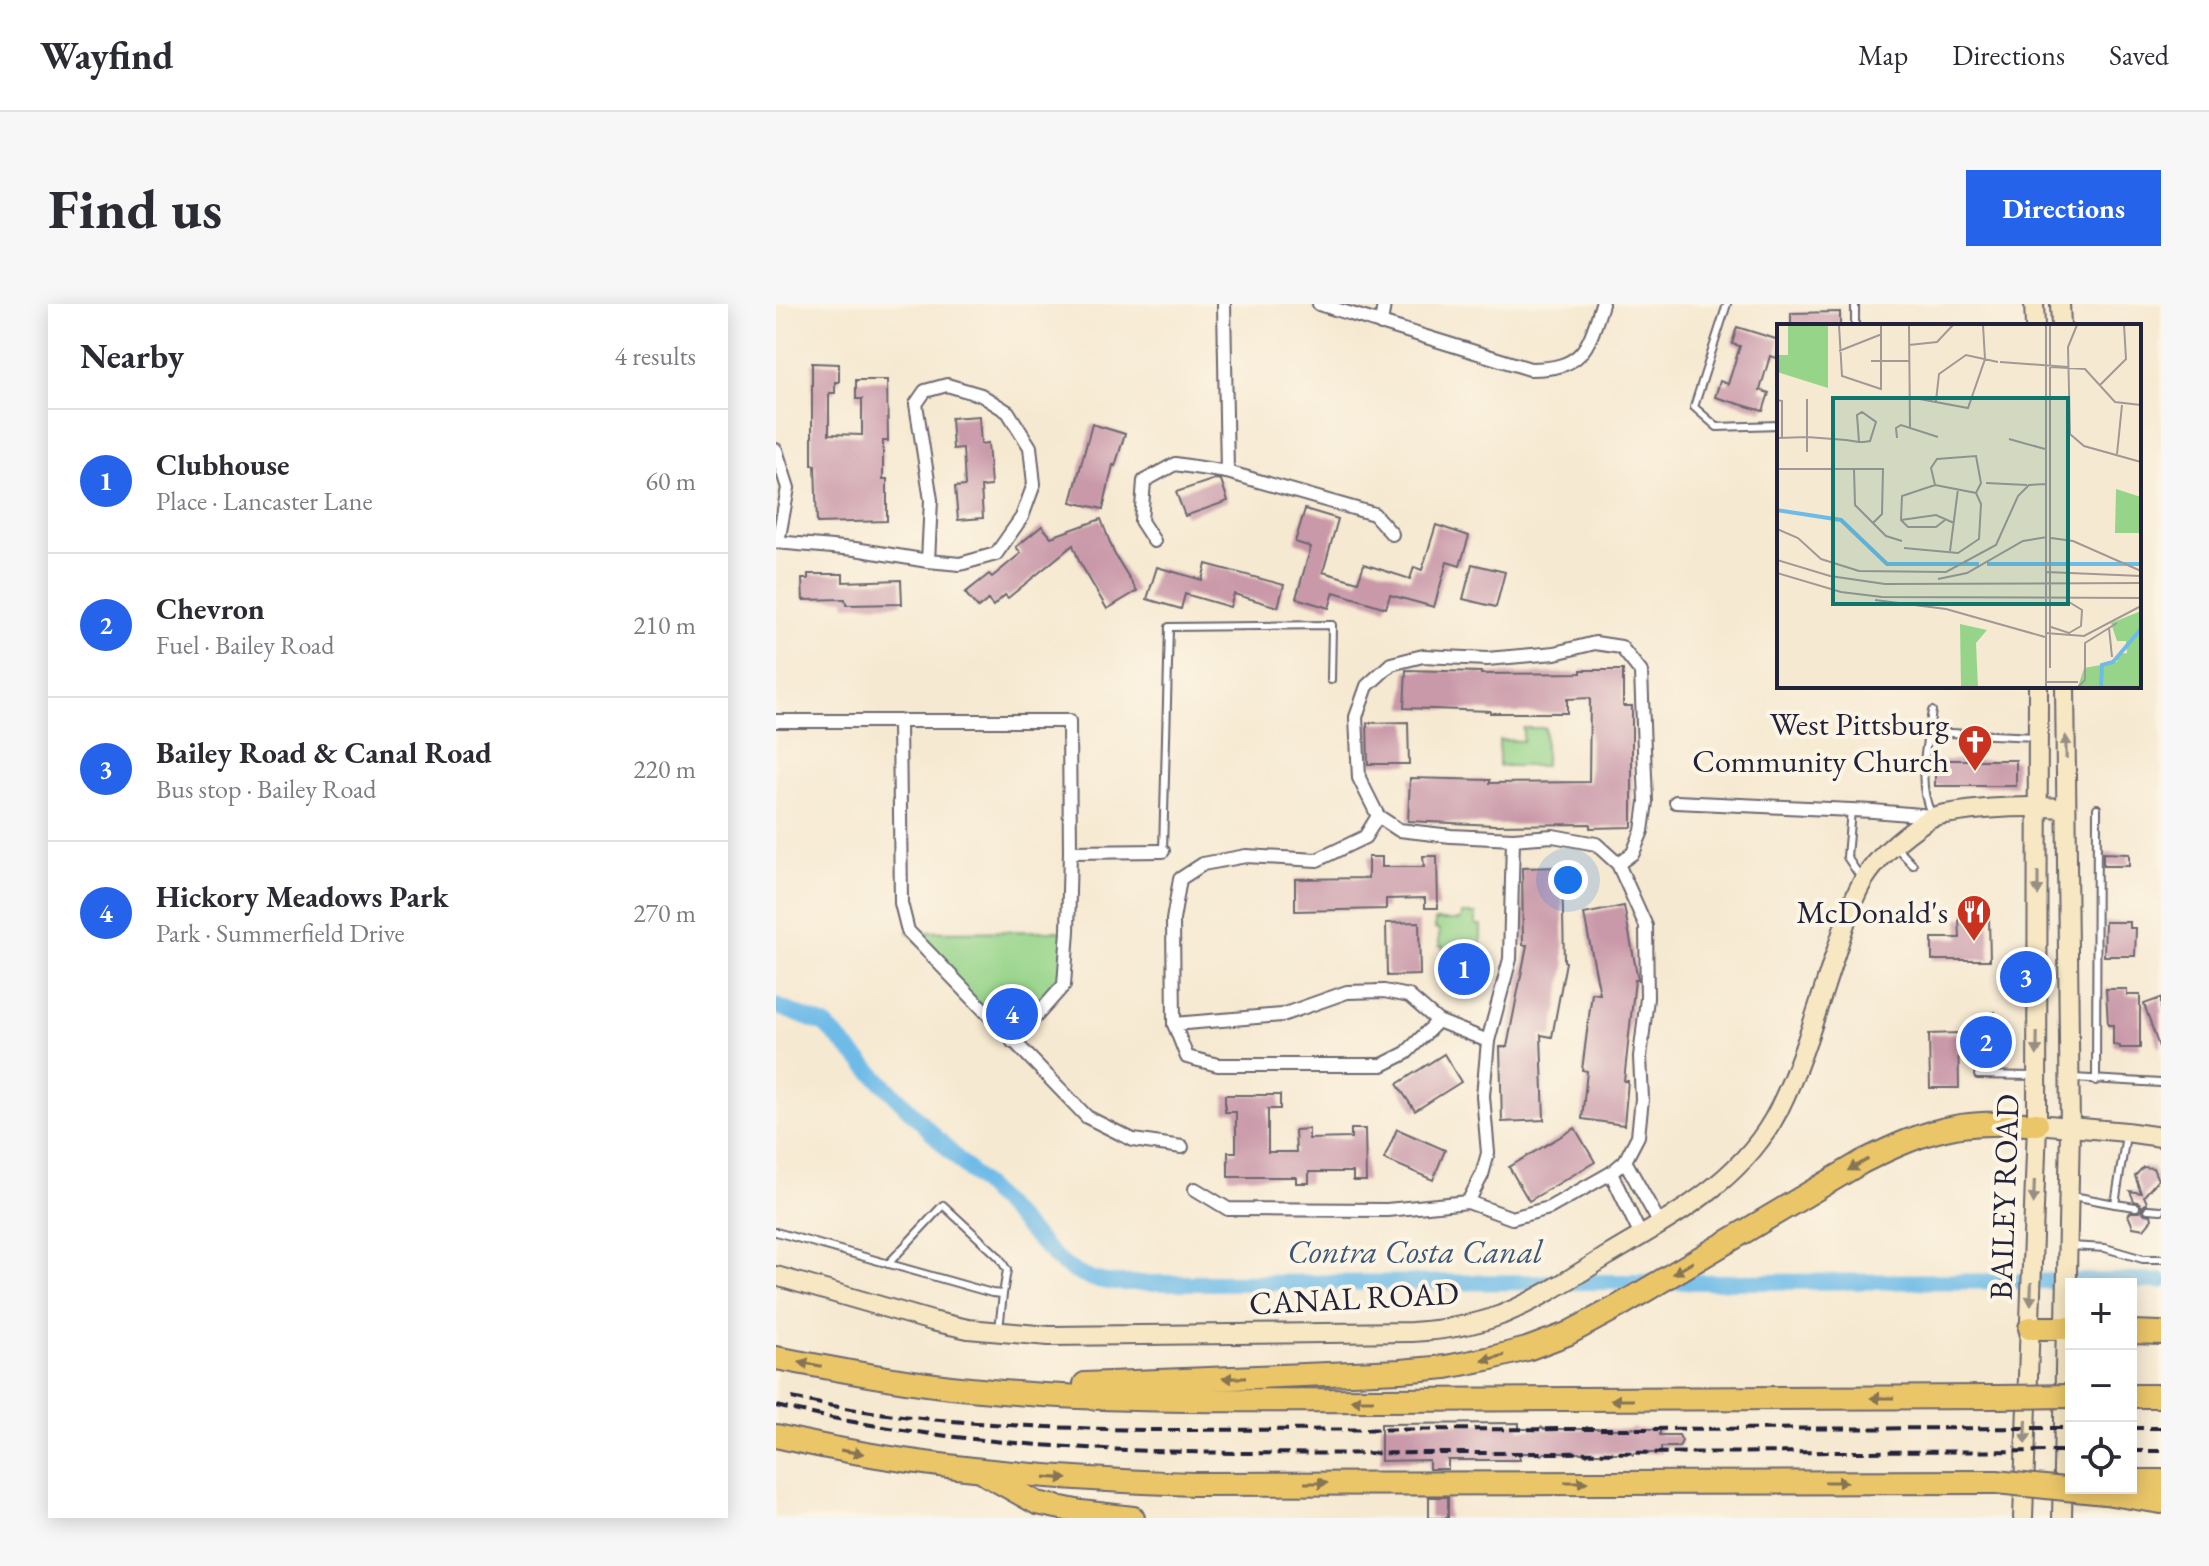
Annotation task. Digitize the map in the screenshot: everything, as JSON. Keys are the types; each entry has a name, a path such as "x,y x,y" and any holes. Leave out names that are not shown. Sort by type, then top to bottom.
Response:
{"highway":[{"path":"970,1389 1328,1375 1446,1367 1527,1349 1567,1334 1619,1306 1862,1162 1895,1146 1929,1133 1982,1124 2037,1124"},
{"path":"2030,1328 2065,1328"},
{"path":"2137,1332 2161,1333"},
{"path":"776,1358 862,1375 970,1389 1082,1397 1549,1400 2065,1396"},
{"path":"2137,1396 2161,1396"},
{"path":"776,1436 822,1447 979,1471 1067,1479 1194,1484 2065,1482"},
{"path":"979,1471 1037,1503 1133,1518"},
{"path":"2137,1481 2161,1481"},
{"path":"1996,1482 2161,1502"}],"main road":[{"path":"2034,304 2035,324"},
{"path":"2060,304 2061,324"},
{"name":"BAILEY ROAD","path":"2023,1518 2037,1124 2038,688"},
{"name":"BAILEY ROAD","path":"2065,688 2070,1128 2068,1278"},
{"name":"CANAL ROAD","path":"776,1276 932,1321 998,1333 1065,1336 1444,1330 1501,1315 1532,1300 1683,1210 1720,1183 1744,1160 1779,1110 1863,881 1894,844 1932,816 1978,809 2066,808"},
{"path":"2037,1124 2161,1137"},
{"name":"BAILEY ROAD","path":"2062,1518 2068,1350"}],"street":[{"path":"1224,304 1227,472"},
{"path":"1319,304 1530,369 1554,369 1573,360 1590,343 1602,304"},
{"path":"1381,324 1384,304"},
{"path":"776,450 788,488 777,542 855,549 928,561 960,564 996,554 1022,517 1034,484 1030,447 1008,412 981,395 947,385 925,391 916,404 931,500 928,561"},
{"path":"1154,541 1141,521 1144,481 1175,464 1227,472 1374,514 1392,534"},
{"path":"1195,1189 1228,1209 1387,1210 1468,1202 1512,1218 1549,1208 1611,1173 1625,1161 1638,1136 1642,1099 1640,1057 1647,998 1646,926 1618,864 1596,844 1553,836 1513,839 1399,830 1378,816 1359,778 1356,717 1367,686 1391,664 1423,656 1487,659 1555,653 1595,643 1621,647 1641,672 1646,802 1642,831 1633,853 1618,864"},
{"path":"776,721 1069,721 1070,852 1064,985 1013,1042"},
{"path":"899,721 901,903 908,931 1087,1117 1133,1140 1182,1147"},
{"path":"1676,802 1932,816"},
{"path":"1378,816 1365,837 1317,860 1246,856 1203,864 1180,879 1173,920 1174,1024 1187,1057 1218,1065 1382,1065 1406,1053 1438,1021"},
{"path":"1468,1202 1482,1175 1488,1153 1483,1096 1488,1041 1510,959 1513,839"},
{"path":"1070,852 1163,851"},
{"path":"1174,1024 1282,1015 1347,992 1384,991 1409,996 1438,1021 1488,1041"},
{"path":"1625,1161 1660,1224"},
{"path":"1611,1173 1641,1236"}],"lane":[{"path":"1727,304 1694,407 1717,427 1777,425"},
{"path":"1163,851 1169,627 1332,625 1331,680"},
{"path":"1932,711 1924,760 1923,798 1932,816"},
{"path":"1929,732 2038,738"},
{"path":"2096,1081 2097,808"},
{"path":"1851,810 1847,857 1863,881"},
{"path":"1894,844 1913,865"},
{"path":"1978,1075 2037,1076"},
{"path":"2069,1078 2161,1083"},
{"path":"2115,1204 2126,1132"},
{"path":"2068,1195 2136,1207"},
{"path":"888,1264 943,1205 999,1257 1007,1270 998,1333"},
{"path":"2148,1209 2161,1210"},
{"path":"776,1232 1003,1294"},
{"path":"2067,1252 2105,1248 2143,1259 2161,1259"}],"green space":[{"path":"1523,728 1545,728 1545,766 1499,766 1499,740 1523,741"},
{"path":"1462,914 1476,914 1476,925 1481,925 1481,961 1443,961 1443,946 1439,946 1439,930 1435,929 1435,920 1461,920"},
{"path":"1068,931 1064,985 1013,1042 908,932"}],"building":[{"path":"1840,312 1840,324 1791,324 1791,313"},
{"path":"1737,327 1777,339 1777,358 1770,356 1760,390 1769,393 1763,411 1715,397 1720,381 1728,384 1740,346 1732,344"},
{"path":"812,363 839,364 839,382 835,382 835,393 829,393 829,434 862,435 862,399 856,399 856,380 887,380 888,441 883,441 883,479 887,479 887,521 817,523 815,465 812,465"},
{"path":"979,416 981,444 988,443 991,486 981,487 983,518 958,520 955,487 965,486 963,448 953,449 951,418"},
{"path":"1092,424 1125,434 1113,465 1103,509 1071,502"},
{"path":"1215,479 1221,480 1228,501 1185,516 1176,492"},
{"path":"1305,509 1338,519 1323,572 1358,582 1364,564 1410,579 1414,567 1422,570 1436,525 1469,536 1460,566 1447,562 1434,607 1390,595 1386,608 1334,592 1329,608 1296,598 1311,547 1295,542"},
{"path":"1101,519 1114,553 1137,591 1107,609 1073,545 1008,598 1005,595 993,606 988,600 978,608 965,593 989,574 992,577 1021,553 1016,547 1042,526 1051,537"},
{"path":"1206,564 1284,585 1278,607 1234,594 1230,607 1185,594 1181,609 1147,599 1157,567 1202,580"},
{"path":"1472,564 1505,572 1496,607 1463,599"},
{"path":"808,574 843,574 843,582 901,580 902,604 846,605 845,599 803,600 802,579 808,579"},
{"path":"1406,670 1481,674 1623,670 1623,706 1632,706 1632,827 1408,821 1410,778 1490,780 1490,783 1589,782 1590,698 1567,699 1567,713 1404,708"},
{"path":"1408,722 1409,764 1368,764 1367,723"},
{"name":"West Pittsburg Community Church","path":"1935,760 2016,760 2016,786 1935,786"},
{"path":"2103,853 2129,854 2129,866 2103,866"},
{"path":"1423,856 1437,856 1438,908 1425,908 1425,898 1386,899 1386,909 1295,911 1295,879 1368,878 1368,857 1382,857 1382,867 1424,867"},
{"path":"1562,867 1566,962 1552,1037 1541,1035 1544,1120 1502,1122 1500,1047 1507,1047 1527,945 1523,945 1522,868"},
{"path":"1624,906 1638,980 1635,980 1624,1081 1628,1081 1624,1125 1582,1119 1587,1071 1582,1070 1592,993 1600,994 1584,914"},
{"path":"1959,918 1989,918 1990,960 1932,960 1932,938 1960,938"},
{"path":"1419,922 1420,975 1387,976 1386,923"},
{"path":"2105,922 2130,922 2130,928 2136,928 2135,956 2104,956"},
{"path":"2106,989 2127,989 2127,995 2140,995 2140,1048 2113,1045 2113,1025 2108,1025"},
{"path":"2161,998 2161,1047 2159,1047 2144,1004"},
{"path":"1995,1012 2006,1047 1984,1054 1972,1019"},
{"path":"1958,1033 1959,1088 1930,1088 1929,1034"},
{"path":"1444,1054 1461,1082 1415,1111 1397,1084"},
{"path":"1225,1095 1280,1095 1280,1109 1268,1109 1268,1152 1296,1152 1295,1130 1309,1129 1309,1139 1351,1138 1351,1129 1365,1129 1366,1181 1353,1181 1353,1172 1309,1172 1309,1183 1296,1183 1296,1177 1228,1177 1228,1152 1236,1152 1236,1112 1225,1112"},
{"path":"1575,1128 1595,1162 1529,1201 1509,1167"},
{"path":"1397,1129 1445,1150 1433,1180 1384,1159"},
{"path":"2143,1167 2153,1168 2158,1180 2144,1196 2147,1203 2142,1211 2151,1215 2152,1219 2144,1229 2133,1227 2128,1215 2142,1209 2130,1191 2141,1193 2135,1176"},
{"path":"1519,1423 1519,1429 1660,1429 1660,1435 1679,1435 1682,1441 1679,1447 1661,1447 1661,1453 1519,1453 1520,1460 1448,1460 1448,1469 1429,1469 1429,1460 1381,1461 1381,1424"},
{"path":"1429,1497 1448,1497 1448,1518 1429,1518"}],"waterway":[{"name":"Contra Costa Canal","path":"776,1006 825,1025 1059,1261 1079,1274 1099,1281 2161,1281"}],"railway":[{"path":"792,1398 923,1418 1145,1430 2065,1428"},
{"path":"776,1406 858,1423 940,1435 1022,1444 1188,1452 2065,1451"},
{"path":"2137,1428 2161,1428"},
{"path":"2137,1451 2161,1451"}],"place":[{"name":"West Pittsburg Community Church","path":"1975,773"},
{"name":"McDonald's","path":"1974,943"},
{"name":"Clubhouse","path":"1464,969"},
{"name":"Bailey Road & Canal Road","path":"2026,977"},
{"name":"Hickory Meadows Park","path":"1012,1014"},
{"name":"Chevron","path":"1986,1042"}]}
